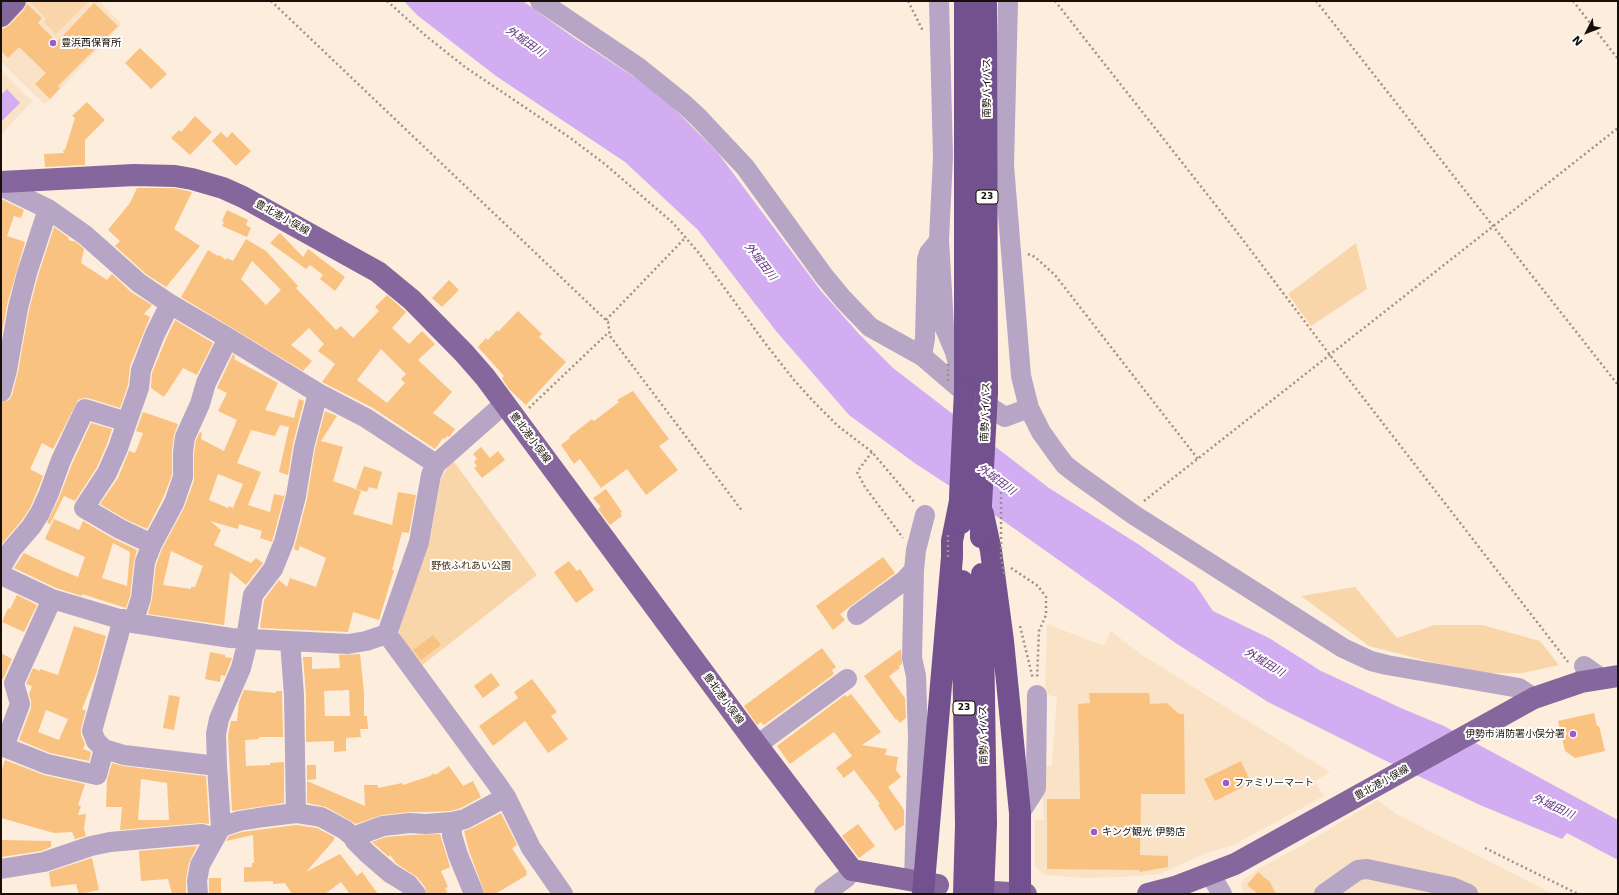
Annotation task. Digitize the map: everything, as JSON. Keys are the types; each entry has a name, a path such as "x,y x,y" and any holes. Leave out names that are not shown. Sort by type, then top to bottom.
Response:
{"highway":[{"name":"南勢バイパス","path":"964,894 966,825 960,497 965,390 965,1"},
{"name":"南勢バイパス","path":"986,1 987,393 981,505 981,537 988,893"},
{"path":"925,886 952,541 960,497"},
{"path":"981,505 991,551 1003,641 1020,813 1020,894"}],"main road":[{"path":"1,16 15,1"},
{"name":"豊北港小俣線","path":"1,182 134,175 175,176 207,183 236,194 378,272 412,300 464,353 510,412 757,745 852,870"},
{"name":"豊北港小俣線","path":"1148,894 1175,887 1235,864 1534,698 1601,673"},
{"path":"852,870 925,886"},
{"path":"988,893 1026,894"}],"street":[{"path":"540,1 638,67 684,104 752,176 824,276 842,298 870,326 922,356 957,386 1005,417 1029,408"},
{"path":"939,1 943,157 939,240 944,326 955,352 965,390"},
{"path":"1008,1 1004,164 1021,376 1029,408 1041,432 1065,465 1078,476 1134,515 1301,620 1330,641 1357,655 1387,665 1519,688 1534,698"},
{"path":"1,186 48,209 85,235 139,283 170,304 318,393 366,418 436,464"},
{"path":"1,392 7,370 18,308 27,273 48,209"},
{"path":"922,356 925,338 927,260 929,253 939,240"},
{"path":"152,544 120,529 84,508 107,473 118,448 139,388 141,370 155,334 170,304"},
{"path":"217,766 124,755 104,749 96,741 92,731 128,621 141,598 145,562 152,544 174,503 183,477 183,452 186,437 200,404 206,383 228,338"},
{"path":"198,894 197,881 200,865 218,833 216,734 219,719 242,668 253,595 273,569 284,542 296,496 304,447 318,393"},
{"path":"1,567 12,549 40,514 61,460 85,409 127,422"},
{"path":"387,634 419,542 431,475 436,464 510,412"},
{"path":"925,514 916,550 914,570 912,658 916,676 925,886"},
{"path":"857,615 905,580 914,570"},
{"path":"1,575 52,599 128,621 230,638 348,644 366,641 387,634"},
{"path":"52,599 14,683 20,704 4,747 46,764 97,775 104,749"},
{"path":"387,634 506,797 532,848 563,894"},
{"path":"290,641 294,703 296,813"},
{"path":"757,745 847,679"},
{"path":"1020,813 1036,788 1037,695"},
{"path":"353,837 383,826 410,823 426,824 452,822 465,819 506,797"},
{"path":"1,869 44,862 91,846 110,842 218,833 246,820 296,813 321,817 345,830 368,854 390,873 408,884 416,894"},
{"path":"452,822 452,835 458,855 474,894"},
{"path":"1324,894 1358,870 1368,869 1452,887 1468,894"},
{"path":"824,894 846,878 852,870"},
{"path":"1210,874 1222,894"}],"path":[{"path":"271,1 608,322 610,336 743,512"},
{"path":"388,1 426,36 465,67 569,137 606,165 641,194 686,236 794,380 838,426 872,452 894,480 925,514"},
{"path":"1055,1 1254,254 1567,662 1601,673"},
{"path":"1316,1 1618,385"},
{"path":"1573,1 1618,59"},
{"path":"1134,515 1141,504 1618,128"},
{"path":"606,320 686,236"},
{"path":"1010,247 1035,257 1055,275 1198,459"},
{"path":"510,412 610,332"},
{"path":"872,452 857,472 865,487 910,548 916,550"},
{"path":"1009,566 1038,586 1046,597 1046,615 1039,631 1037,695"},
{"path":"1005,577 1007,584"},
{"path":"1018,619 1037,695"},
{"path":"1485,848 1578,894"}],"shaded area":[{"name":"豊浜西保育所","path":"24,1 99,1 122,24 45,105 1,62 1,24"},
{"path":"1,70 32,101 1,135"},
{"path":"1047,624 1104,646 1111,631 1142,655 1330,772 1315,781 1324,796 1231,846 1206,853 1160,874 1085,878 1045,875 1035,867 1035,820 1044,820 1041,767 1052,765 1057,697 1045,694"},
{"path":"1377,800 1398,815 1553,894 1240,894 1243,891 1241,885 1243,880 1260,868 1305,844"}],"green space":[{"path":"89,1 56,34 44,22 46,19 30,2"},
{"path":"1356,243 1367,289 1311,326 1288,294"},
{"name":"野依ふれあい公園","path":"452,459 537,575 421,666 400,636 399,630 430,539 441,479"},
{"path":"1355,587 1397,638 1434,625 1482,625 1540,641 1559,665 1523,673 1487,673 1431,662 1369,646 1301,596"}],"water":[{"name":"外城田川","path":"404,1 523,1 573,37 659,93 718,153 821,291 859,334 893,368 1049,488 1138,544 1194,583 1213,611 1269,638 1321,671 1444,726 1618,820 1618,860 1567,833 1562,839 1480,805 1382,759 1268,702 1177,644 1005,522 916,464 849,415 776,331 698,230 625,162 496,76 417,15"},
{"path":"7,89 20,103 1,122 1,95"}],"building":[{"name":"豊浜西保育所","path":"94,3 118,26 58,86 60,88 50,99 35,84 46,73 19,47 8,58 1,51 1,30 10,25 24,10 27,4 42,18 38,23 57,42"},
{"path":"140,48 167,74 151,89 125,63"},
{"path":"87,102 105,120 85,140 85,165 45,167 44,154 64,153 63,150 65,150 75,118 72,116"},
{"path":"195,116 212,132 190,155 171,138 179,130 181,132"},
{"path":"221,132 227,138 232,132 251,151 236,166 212,141"},
{"path":"137,188 174,188 192,192 174,229 200,246 166,287 146,274 115,246 120,241 108,230 130,203"},
{"path":"1,199 24,210 21,218 14,216 7,236 25,242 7,305 1,338"},
{"path":"227,210 248,220 246,225 251,228 247,237 222,226 224,222 222,221"},
{"path":"54,227 69,238 68,240 76,242 84,249 81,263 107,280 112,274 131,292 152,305 144,314 150,317 130,366 128,385 120,408 88,398 78,400 53,449 42,443 30,469 43,476 38,489 30,508 1,545 1,403 9,400 12,395 18,372 29,310"},
{"path":"280,233 303,257 308,249 345,277 335,291 320,279 323,275 310,265 306,269 270,243"},
{"path":"246,239 266,251 298,286 296,288 336,330 341,326 353,338 379,311 375,307 387,295 406,312 392,328 409,344 422,331 435,344 418,360 452,392 433,413 455,429 450,436 447,436 445,439 443,438 435,449 373,408 322,382 335,364 318,351 324,344 309,328 291,345 312,361 303,371 181,297 208,250 226,260 227,258 233,261","holes":["252,261 281,290 266,305 241,279","381,349 406,374 401,379 405,383 387,403 357,380"]},
{"path":"449,280 459,290 442,307 432,298"},
{"path":"518,311 542,334 539,337 566,362 526,405 508,388 502,378 504,376 478,347 486,338 488,340 497,330 498,332"},
{"path":"175,320 213,343 197,375 183,368 164,397 151,388 152,373"},
{"path":"233,354 235,356 234,359 278,383 265,410 294,418 299,399 304,401 293,444 288,475 279,472 289,427 280,425 275,436 251,430 237,463 261,472 248,505 270,512 274,494 284,496 286,487 285,494 272,542 260,538 262,531 239,524 238,529 210,521 221,530 214,545 251,563 256,558 263,563 246,585 230,572 224,625 148,614 152,599 156,565 162,549 184,508 194,481 194,453 196,440 200,432 202,433 201,439 224,451 237,420 218,411 227,393 217,388","holes":["218,474 243,484 233,508 229,506 228,508 209,500","171,551 203,566 195,587 191,587 191,589 163,585"]},
{"path":"633,391 669,439 659,446 678,470 646,495 627,469 601,488 580,459 574,464 561,445 592,419 594,421 619,402 617,400"},
{"path":"325,411 337,416 321,441 343,447 333,481 361,491 353,514 392,525 398,492 416,495 409,533 402,532 392,570 394,570 379,620 353,612 348,632 260,628 264,600 279,580 287,587 290,578 316,587 326,558 300,546 298,551 294,549 307,499 315,449"},
{"path":"143,412 178,424 174,435 172,450 172,475 163,498 147,529 125,519 100,504 118,478 129,451 135,453 143,433 136,431"},
{"path":"91,423 112,429 97,467 75,501 64,496 50,524 47,523 59,498 72,464"},
{"path":"481,447 490,458 498,451 505,460 482,478 474,468 477,466 474,462 477,459 473,454"},
{"path":"364,466 382,472 377,489 369,487 367,492 356,489"},
{"path":"606,489 622,512 620,513 622,516 610,525 598,509 601,507 593,498"},
{"path":"54,519 79,530 83,521 137,550 134,561 130,596 126,608 82,594 82,596 56,588 14,568 24,553 78,577 85,557 45,539","holes":["113,543 130,552 127,586 102,578"]},
{"path":"883,557 895,573 840,614 845,620 833,630 816,606"},
{"path":"569,561 577,571 580,569 594,590 576,603 554,572"},
{"path":"17,595 37,605 24,632 2,622 8,608 10,609"},
{"path":"74,626 106,636 96,674 82,709 86,711 81,728 81,735 85,744 83,749 91,752 89,761 50,753 19,740 31,708 29,694 32,686 26,684 33,668 58,675","holes":["46,710 68,719 59,740 38,732"]},
{"path":"433,635 441,645 421,660 413,650"},
{"path":"822,648 836,667 832,670 834,674 764,725 761,722 757,725 744,706"},
{"path":"901,649 902,664 899,666 900,668 889,676 905,698 906,718 900,723 897,719 896,720 864,676"},
{"path":"210,652 232,658 225,676 221,675 220,682 205,679"},
{"path":"1,653 12,659 3,679 1,678"},
{"path":"360,654 364,693 364,716 367,716 368,729 360,729 361,737 346,738 346,751 334,752 334,741 306,742 306,695 303,657 312,657 312,669 340,668 339,655","holes":["349,690 350,716 325,716 324,691"]},
{"path":"491,673 500,685 483,698 474,686"},
{"path":"532,679 557,712 551,716 568,739 548,753 525,721 493,746 479,726 518,698 514,692"},
{"path":"244,690 276,693 276,691 282,691 283,737 259,737 259,739 245,740 246,766 270,765 270,763 284,762 284,803 232,811 228,735 231,721 237,721 239,702"},
{"path":"1089,693 1149,693 1150,704 1167,703 1179,714 1184,714 1185,794 1141,794 1140,855 1168,856 1168,867 1140,872 1139,870 1047,869 1047,799 1080,799 1078,704 1090,703"},
{"path":"851,694 881,732 862,745 887,749 885,755 898,757 896,770 901,777 888,787 904,810 904,825 895,831 878,805 880,804 854,770 844,778 836,768 852,756 834,732 790,764 777,746 845,695 847,697"},
{"path":"169,695 180,697 174,730 163,728"},
{"path":"1594,713 1605,751 1575,758 1565,751 1558,721"},
{"path":"5,760 44,775 85,784 78,805 81,806 78,815 86,814 84,829 86,836 75,839 72,832 54,833 1,818 1,772"},
{"name":"ファミリーマート","path":"1241,761 1250,781 1242,785 1243,787 1215,801 1204,779"},
{"path":"112,763 123,766 206,776 209,824 201,823 120,830 122,807 106,807 107,780","holes":["141,779 167,783 169,820 138,820"]},
{"path":"307,765 316,765 316,779 307,780"},
{"path":"449,766 463,786 473,781 481,797 461,808 450,811 409,812 382,815 356,824 326,807 307,803 307,781 365,806 364,785 378,785 378,788 402,783 403,785 430,776 434,773 435,775"},
{"path":"501,813 517,845 512,848 527,872 527,875 495,894 485,894 469,851 464,831"},
{"path":"858,824 875,846 859,858 842,836"},
{"path":"296,825 317,828 334,837 334,840 306,872 340,854 357,876 362,872 378,894 350,894 341,882 325,894 292,894 285,883 273,884 273,881 244,882 244,867 252,867 252,863 254,863 253,835 226,841 229,836 242,832"},
{"path":"440,834 450,867 441,871 448,887 445,888 448,894 427,894 425,887 417,877 397,864 390,855 389,857 372,842 386,837"},
{"path":"1,840 51,841 51,847 41,851 1,857"},
{"path":"197,846 189,863 186,879 186,894 172,894 168,879 141,881 139,851"},
{"path":"92,858 99,890 79,894 76,884 51,887 49,872"},
{"path":"1258,872 1270,882 1276,894 1258,894 1247,885"},
{"path":"209,878 221,878 221,894 209,894"}],"place":[{"name":"豊浜西保育所","path":"53,43"},
{"name":"伊勢市消防署小俣分署","path":"1573,734"},
{"name":"ファミリーマート","path":"1226,783"},
{"name":"キング観光 伊勢店","path":"1094,832"}]}
